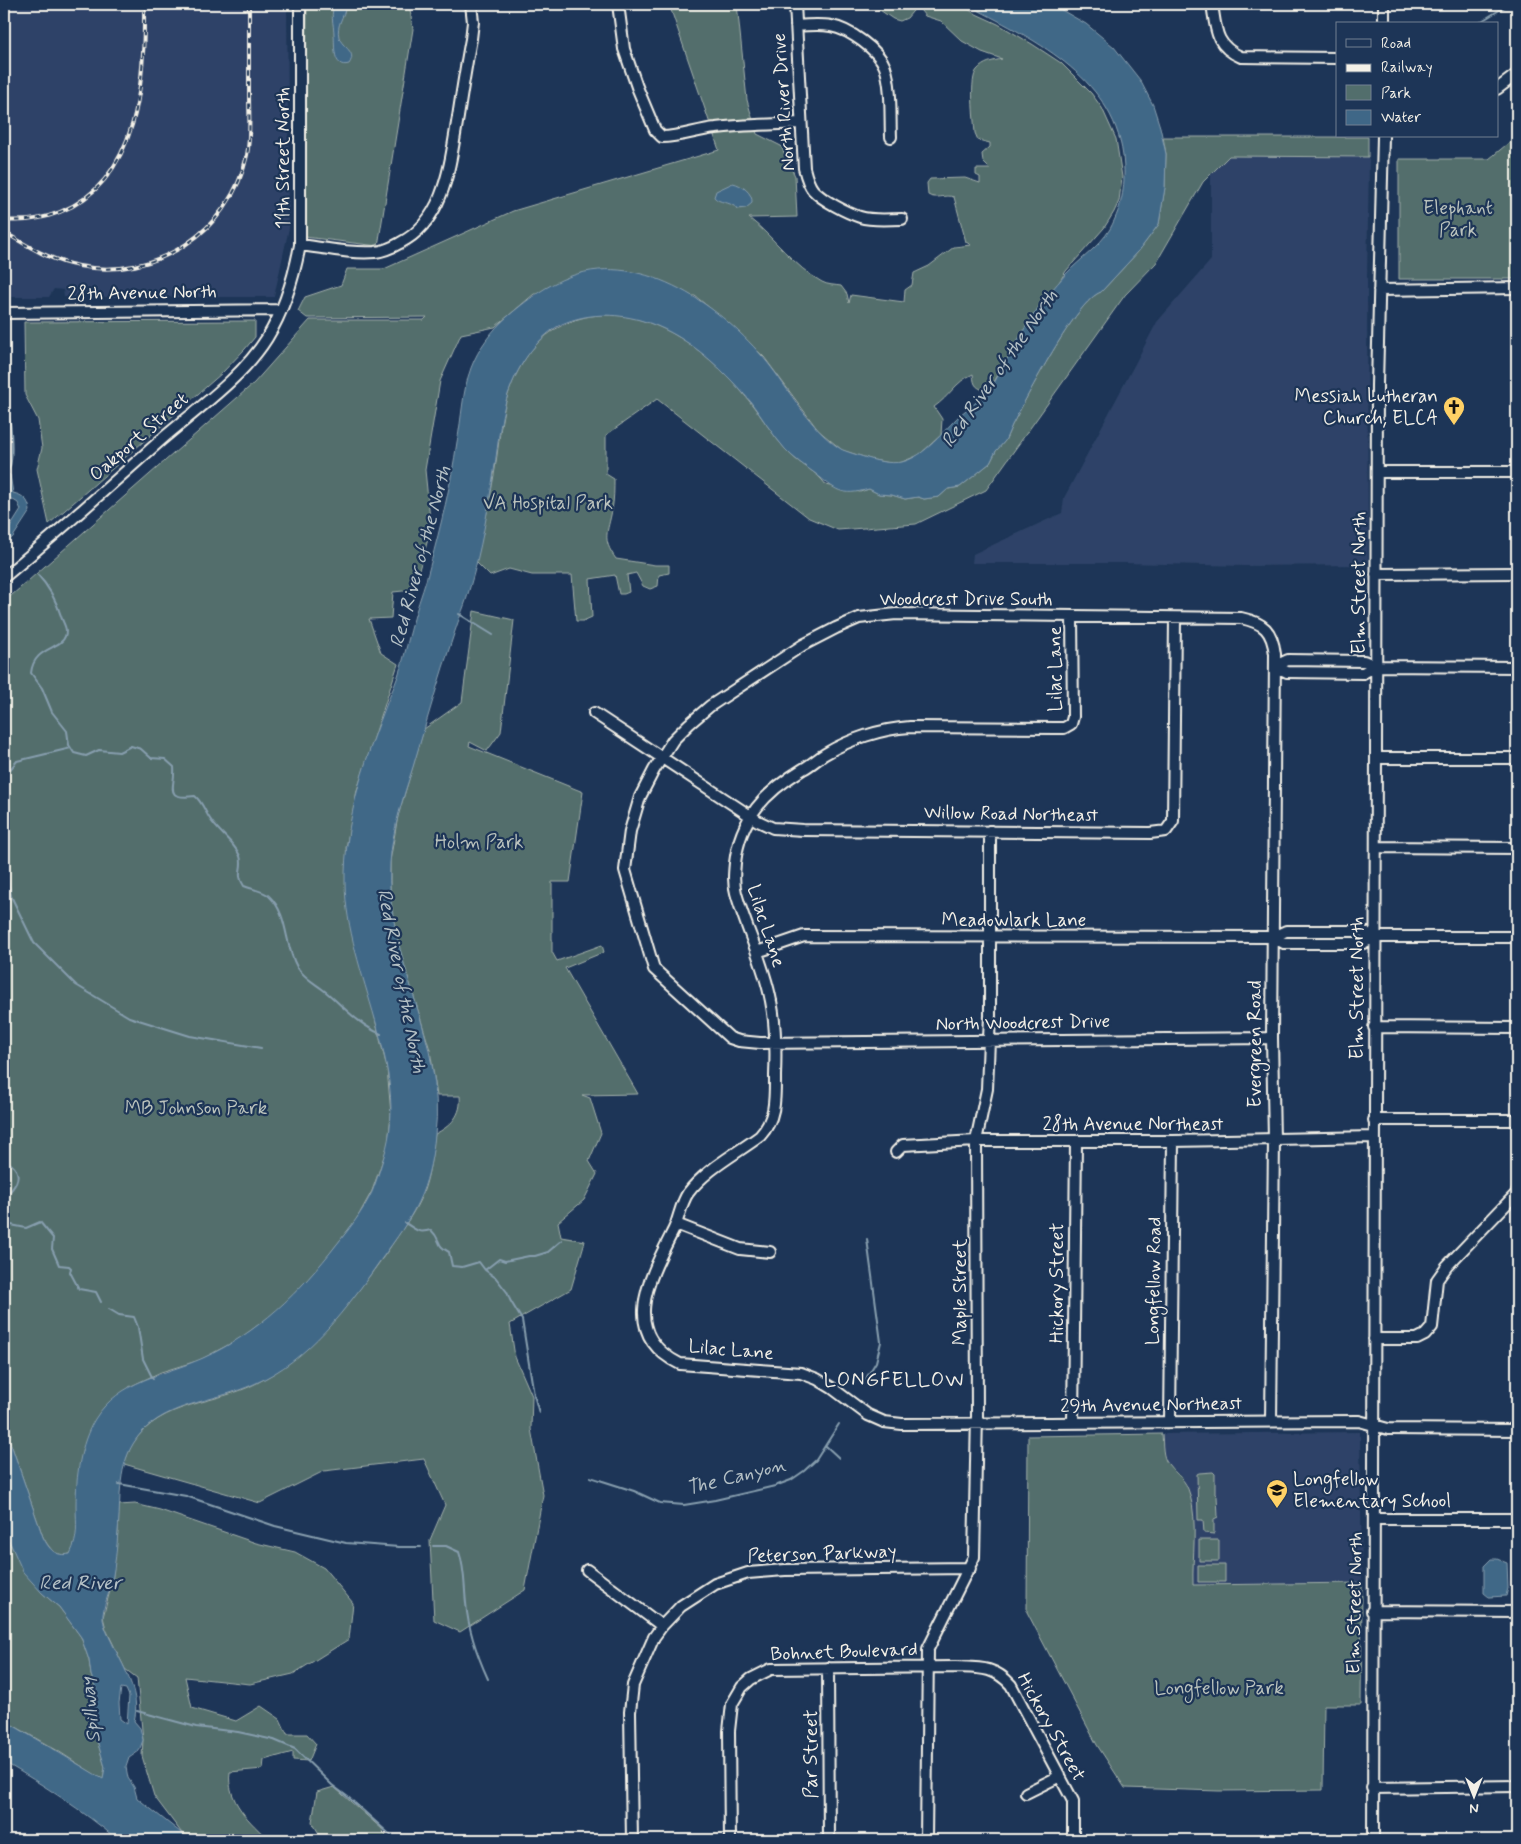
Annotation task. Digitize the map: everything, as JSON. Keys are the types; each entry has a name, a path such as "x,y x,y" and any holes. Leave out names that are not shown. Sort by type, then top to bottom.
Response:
{"street":[{"name":"11th Street North","path":"281,310 294,276 300,245 300,4"},
{"path":"300,245 376,252 391,248 408,240 421,228 439,200 450,164 471,39 473,22 471,4"},
{"path":"618,4 629,65 655,130 662,137 672,137 732,126 802,123"},
{"name":"North River Drive","path":"795,4 804,168 807,179 812,189 820,197 860,217 902,219"},
{"path":"1212,4 1218,37 1223,46 1241,57 1336,58"},
{"path":"1384,4 1384,22"},
{"path":"796,26 832,26 845,30 878,55 885,67 888,80 891,137"},
{"path":"1498,88 1517,74"},
{"name":"Elm Street North","path":"1373,1840 1372,1611 1374,1519 1376,574 1379,290 1383,138"},
{"path":"1379,290 1517,288"},
{"name":"28th Avenue North","path":"4,313 281,310"},
{"name":"Oakport Street","path":"4,577 239,372 266,339 281,310"},
{"path":"1377,472 1517,472"},
{"path":"1376,574 1517,574"},
{"name":"Woodcrest Drive South","path":"775,1043 739,1041 730,1038 654,969 625,870 630,831 640,797 673,740 710,706 803,645 859,618 896,614 1241,618 1253,621 1266,628 1271,635 1275,666"},
{"name":"Lilac Lane","path":"927,1424 884,1422 868,1415 825,1384 801,1373 680,1364 667,1357 650,1337 643,1321 648,1283 676,1224 687,1194 708,1173 767,1129 775,1103 775,1043 771,1000 733,879 738,839 751,816 784,780 843,744 877,732 910,727 1064,728 1071,724 1073,717 1072,616"},
{"name":"Willow Road Northeast","path":"662,757 751,816 773,828 802,830 1150,833 1166,831 1173,821 1175,618"},
{"path":"1275,666 1288,660 1364,661 1376,666 1517,666"},
{"name":"Evergreen Road","path":"1271,1421 1274,1140 1272,1038 1275,666"},
{"path":"594,713 662,757"},
{"path":"1376,758 1517,758"},
{"name":"Maple Street","path":"926,1840 928,1649 974,1557 977,1424 976,1142 987,1089 990,831"},
{"path":"1376,847 1517,848"},
{"name":"Meadowlark Lane","path":"757,952 804,936 1273,937 1286,930 1362,931 1374,937 1517,937"},
{"path":"1374,1027 1517,1028"},
{"name":"North Woodcrest Drive","path":"775,1043 1272,1038"},
{"path":"1374,1120 1517,1120"},
{"name":"28th Avenue Northeast","path":"896,1152 903,1145 976,1142 1274,1140 1374,1137"},
{"name":"Longfellow Road","path":"1170,1422 1173,1141"},
{"name":"Hickory Street","path":"1073,1423 1076,1142"},
{"path":"1374,1339 1417,1339 1425,1336 1432,1328 1437,1280 1447,1266 1517,1193"},
{"path":"676,1224 740,1249 770,1252"},
{"name":"29th Avenue Northeast","path":"927,1424 1359,1421 1388,1430 1517,1430"},
{"path":"1374,1519 1517,1519"},
{"name":"Peterson Parkway","path":"632,1840 630,1712 633,1686 648,1648 662,1626 681,1606 702,1591 730,1578 748,1573 785,1570 970,1568"},
{"path":"587,1570 662,1626"},
{"path":"1372,1611 1517,1612"},
{"name":"Hickory Street","path":"928,1667 982,1668 1002,1675 1012,1685 1073,1801 1073,1840"},
{"name":"Bohnet Boulevard","path":"730,1840 730,1716 736,1696 750,1678 770,1669 928,1667"},
{"name":"Par Street","path":"828,1668 829,1840"},
{"path":"1026,1793 1060,1776"},
{"path":"1372,1788 1517,1786"}],"shaded area":[{"path":"4,4 287,4 289,228 274,297 64,297 63,290 54,289 49,297 4,297"},
{"path":"1211,156 1368,157 1368,565 1244,566 1125,563 972,563 973,554 1062,513 1064,498 1157,322 1211,260"},
{"name":"Longfellow Elementary School","path":"1360,1432 1362,1583 1193,1585 1193,1518 1191,1499 1182,1477 1167,1463 1163,1451 1162,1434"}],"green space":[{"path":"307,4 409,4 413,29 378,246 305,237"},
{"name":"MB Johnson Park","path":"669,4 737,4 747,100 757,134 781,146 795,176 797,217 749,218 812,276 824,283 841,286 847,294 849,303 851,295 904,302 905,290 912,285 914,273 929,266 954,247 971,245 966,242 954,197 934,197 928,195 927,183 930,179 965,178 980,183 980,177 976,175 976,169 990,169 983,162 982,154 990,147 990,143 978,140 975,133 973,82 980,67 989,62 1002,59 982,52 962,41 941,21 925,16 917,6 907,18 900,21 893,19 871,4 960,4 998,24 1061,63 1091,93 1102,108 1116,139 1122,177 1119,201 1104,228 1066,271 1034,314 988,392 976,386 973,374 967,377 934,407 942,419 941,435 919,455 897,464 873,460 842,450 818,430 764,357 726,321 695,296 534,294 495,327 461,334 440,381 425,470 431,529 413,590 393,592 391,618 369,619 381,653 398,664 357,790 346,848 376,1023 387,1068 391,1114 388,1145 372,1191 356,1220 321,1265 282,1307 241,1338 200,1360 161,1372 129,1387 77,1536 75,1547 70,1554 57,1553 43,1537 4,1429 4,602 254,383 310,320 424,320 427,317 307,318 298,311 305,297 341,285 347,269 384,269 513,211 719,150"},
{"name":"Elephant Park","path":"1517,136 1517,279 1399,279 1399,159 1489,159"},
{"name":"VA Hospital Park","path":"1163,137 1368,138 1368,157 1229,156 1203,182 1156,263 1125,295 986,490 916,524 838,530 809,518 657,399 606,435 606,474 614,479 613,502 607,535 608,546 616,559 655,565 669,565 669,573 659,575 658,586 650,589 643,586 636,573 627,575 629,592 619,594 615,575 590,579 592,617 583,621 576,621 572,575 532,575 509,569 490,576 476,562 491,493 503,415 515,377 535,346 551,332 580,318 591,316 614,315 637,319 659,327 680,338 700,352 735,384 787,451 818,476 826,485 860,492 869,489 879,494 905,499 939,497 948,489 960,487 990,463 996,451 1005,441 1052,352 1079,312 1091,299 1101,292 1138,252 1159,224 1165,187 1166,154"},
{"path":"255,321 255,337 222,373 49,524 37,469 42,448 38,420 25,395 24,322"},
{"name":"Holm Park","path":"474,611 514,620 501,732 487,751 470,742 469,746 583,792 570,882 552,882 552,952 557,961 602,945 604,952 565,968 638,1094 582,1095 590,1098 601,1133 589,1161 597,1174 584,1200 558,1222 561,1237 585,1241 571,1289 510,1324 515,1357 532,1396 531,1429 543,1495 525,1590 460,1632 434,1620 430,1540 445,1505 424,1459 324,1471 260,1503 124,1464 133,1443 145,1429 159,1419 190,1405 224,1396 257,1383 277,1371 313,1342 345,1308 387,1252 412,1214 421,1198 426,1183 435,1134 446,1127 457,1114 460,1096 437,1096 430,1050 397,941 390,902 390,861 398,816 424,729 462,702"},
{"name":"Longfellow Park","path":"1162,1434 1166,1461 1186,1484 1190,1495 1194,1517 1193,1585 1362,1583 1361,1705 1324,1705 1323,1790 1219,1791 1125,1788 1097,1745 1027,1612 1028,1436"},
{"path":"1213,1472 1215,1474 1218,1517 1214,1519 1214,1534 1204,1533 1203,1520 1198,1520 1197,1474"},
{"path":"135,1504 160,1510 256,1543 295,1552 324,1568 353,1603 349,1639 293,1674 250,1684 185,1677 192,1708 236,1721 261,1706 280,1719 287,1734 307,1734 316,1744 309,1761 293,1760 293,1752 264,1760 263,1769 230,1772 230,1783 236,1802 247,1818 269,1840 190,1840 181,1832 154,1796 142,1756 143,1740 137,1678 125,1669 106,1629 103,1617 112,1583 119,1505"},
{"path":"4,1529 9,1543 42,1593 59,1607 81,1637 96,1689 93,1713 96,1737 105,1767 103,1780 4,1720"},
{"path":"1199,1540 1219,1540 1219,1561 1199,1561"},
{"path":"1198,1565 1225,1565 1225,1582 1198,1582"},
{"path":"334,1787 382,1829 388,1840 323,1840 312,1822 317,1792"}],"water":[{"path":"336,4 345,4 346,6 338,33 341,41 352,56 349,64 344,65 337,60 335,50 332,14"},
{"name":"Red River","path":"966,4 1051,4 1086,24 1114,47 1140,80 1153,105 1160,127 1166,154 1165,188 1159,224 1138,252 1101,292 1091,299 1079,312 1052,352 1005,441 996,451 990,463 960,487 948,489 939,497 905,499 879,494 869,489 845,492 834,488 788,453 750,401 701,352 672,333 640,320 601,315 571,320 546,335 526,358 508,394 502,415 487,515 474,573 443,667 402,803 391,851 391,898 396,932 432,1066 436,1100 435,1135 427,1179 413,1211 398,1236 354,1297 309,1347 274,1374 254,1384 188,1405 157,1420 144,1430 128,1454 122,1476 114,1569 103,1614 106,1629 134,1692 136,1712 134,1721 140,1728 143,1740 139,1751 129,1758 126,1767 128,1778 134,1787 137,1798 190,1840 118,1840 62,1798 4,1762 4,1720 103,1779 105,1767 96,1737 93,1713 96,1689 81,1637 59,1607 42,1593 23,1572 4,1529 4,1429 45,1541 56,1553 70,1554 76,1536 76,1494 82,1450 95,1419 105,1406 130,1387 203,1358 223,1348 260,1324 293,1295 323,1262 347,1232 372,1192 384,1156 390,1123 390,1089 384,1055 355,951 348,917 345,883 348,839 351,817 362,774 400,668 442,520 455,458 466,386 477,354 501,322 545,288 571,276 599,270 626,271 653,278 680,289 705,304 728,322 767,362 810,421 841,449 878,461 897,463 911,459 926,449 960,415 991,388 1025,327 1053,288 1106,235 1121,202 1124,175 1123,156 1116,128 1103,103 1086,81 1065,62 1041,46 1016,30","holes":["121,1688 126,1689 129,1696 127,1724 120,1719 119,1703"]},
{"path":"733,183 743,188 751,196 752,203 746,208 738,209 714,197 716,191"},
{"path":"7,473 10,475 13,493 25,499 30,511 13,537 5,544 4,537 21,510 18,503 4,494 4,476"},
{"path":"1491,1559 1507,1563 1508,1588 1506,1596 1489,1597 1484,1593 1484,1566"}],"waterway":[{"path":"1480,22 1509,4"},
{"path":"4,369 4,378"},
{"path":"4,406 9,416 12,444 11,461 7,473"},
{"path":"38,575 55,599 66,631 65,637 61,642 38,657 33,664 31,673 42,688 52,712 67,731 69,745 74,753 86,756 99,750 119,752 131,746 141,749 151,758 165,759 174,767 174,794 185,797 195,796 198,799 213,824 240,856 240,878 244,886 267,894 275,904 280,912 293,958 300,971 359,1021 381,1034"},
{"path":"459,614 493,635"},
{"path":"4,777 17,761 71,748"},
{"path":"4,860 11,896 34,943 76,985 129,1017 190,1036 261,1048"},
{"path":"4,1144 6,1146 8,1162 15,1168 18,1174 17,1181 6,1199 6,1224 26,1228 40,1222 53,1238 52,1249 59,1265 69,1266 79,1289 96,1292 101,1302"},
{"name":"The Canyon","path":"405,1223 420,1231 431,1230 440,1245 449,1252 452,1266 462,1267 479,1262 485,1270 496,1278 507,1292 522,1320 534,1395 539,1413"},
{"path":"865,1380 876,1362 881,1342 867,1239"},
{"path":"485,1270 499,1259 505,1261 548,1252 562,1240"},
{"path":"109,1309 119,1315 134,1317 138,1327 143,1359 153,1379"},
{"name":"The Canyon","path":"590,1477 634,1491 660,1503 684,1505 715,1500 775,1486 791,1480 816,1460 839,1424"},
{"path":"826,1446 839,1458"},
{"path":"119,1484 186,1496 275,1526 346,1543 421,1547"},
{"path":"433,1546 446,1546 459,1552 471,1632 488,1679"},
{"path":"137,1711 196,1727 238,1732 274,1740 295,1749 332,1785 396,1840"}],"railway":[{"path":"4,220 18,221 60,212 87,197 107,176 122,152 132,124 139,94 143,63 144,4"},
{"path":"4,232 59,261 79,266 107,269 135,266 161,258 186,245 207,227 225,207 238,182 247,155 250,125 249,4"}],"place":[{"name":"Messiah Lutheran Church, ELCA","path":"1454,426"},
{"name":"Longfellow Elementary School","path":"1277,1509"}],"district":[{"name":"LONGFELLOW","path":"894,1380"}],"water label":[{"name":"Red River of the North","path":"1000,369"},
{"name":"Red River of the North","path":"421,557"},
{"name":"Red River of the North","path":"401,981"},
{"name":"Spillway","path":"91,1710"}]}
